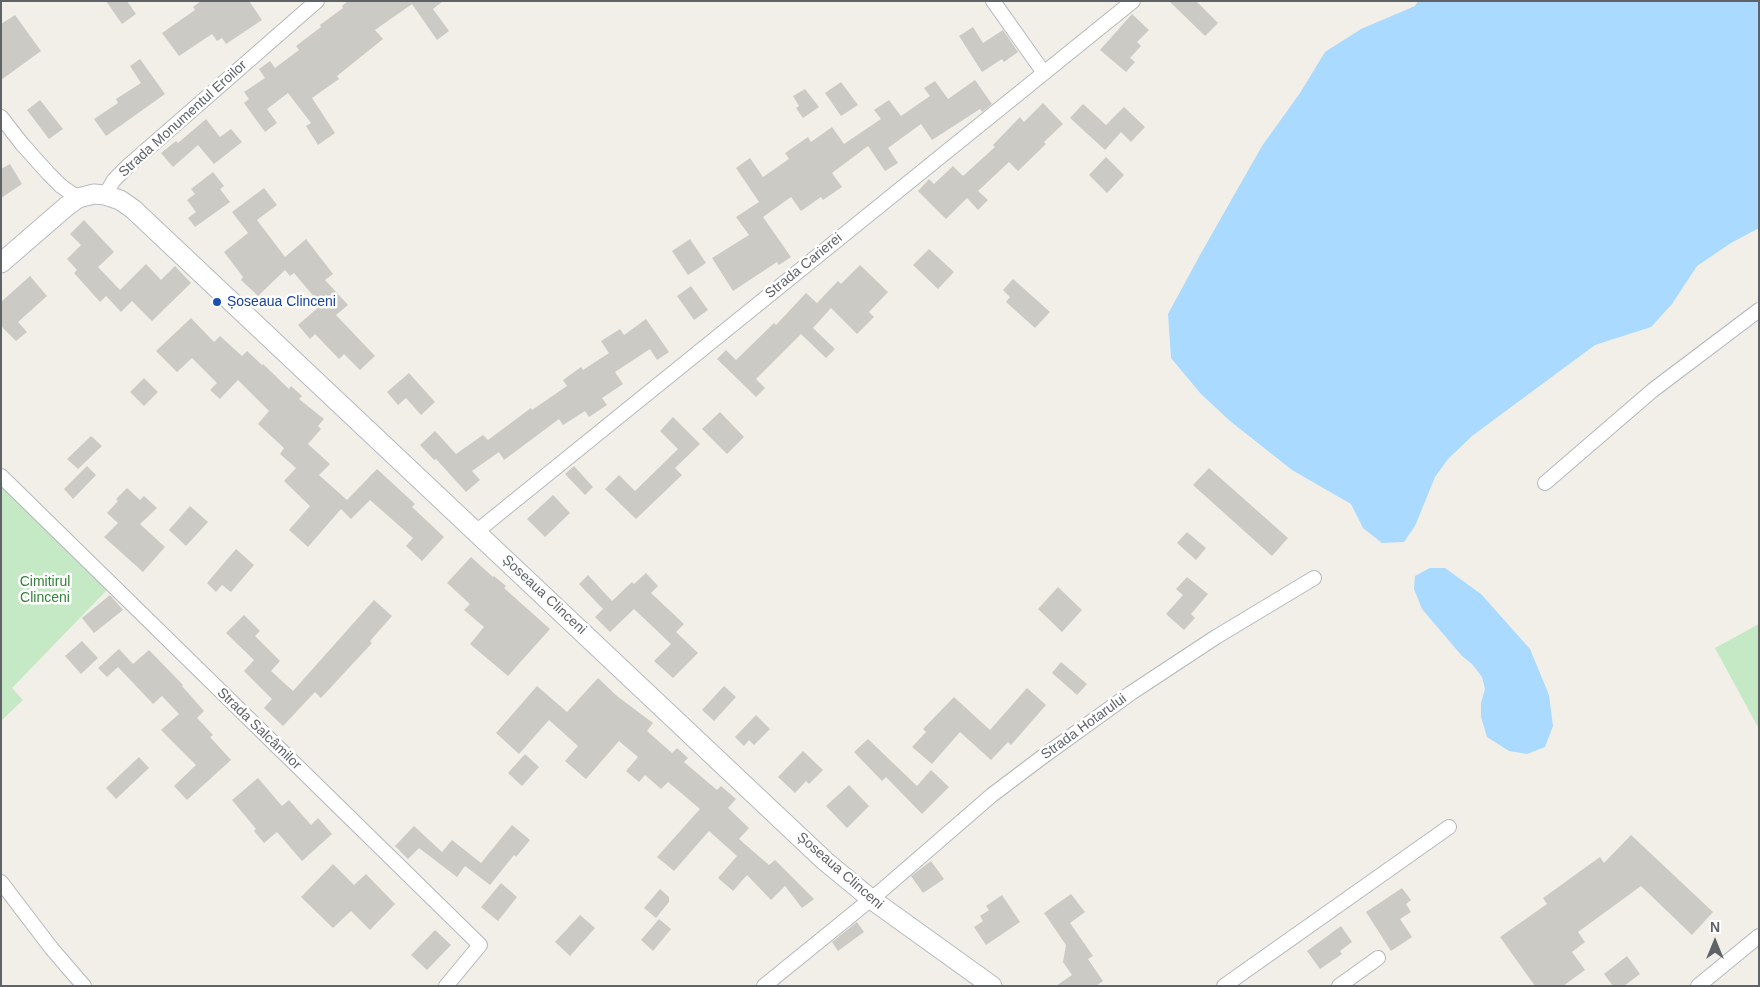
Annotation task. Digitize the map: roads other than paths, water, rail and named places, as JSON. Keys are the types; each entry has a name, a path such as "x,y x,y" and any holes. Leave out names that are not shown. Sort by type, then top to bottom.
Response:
{"main road":[{"path":"1,263 66,206 78,198 94,194 105,195"},
{"name":"Șoseaua Clinceni","path":"105,195 120,200 133,209 826,861 871,899 992,986"}],"street":[{"name":"Strada Monumentul Eroilor","path":"105,195 114,180 128,166 317,1"},
{"path":"993,1 1044,73"},
{"name":"Strada Carierei","path":"476,532 1133,1"},
{"path":"1,117 48,173 61,186 78,198"},
{"path":"1545,483 1653,390 1759,310"},
{"name":"Strada Salcâmilor","path":"1,476 480,946 446,986"},
{"name":"Strada Hotarului","path":"764,986 871,899 992,796 1056,747 1131,693 1216,637 1314,578"},
{"path":"1224,986 1449,827"},
{"path":"1,882 84,986"},
{"path":"1698,986 1759,936"},
{"path":"1339,986 1378,958"}],"water":[{"path":"1418,1 1759,1 1759,228 1731,243 1697,266 1672,304 1651,327 1595,345 1472,436 1448,459 1435,477 1415,526 1404,542 1382,543 1363,528 1351,504 1292,470 1230,421 1201,394 1171,358 1168,314 1262,146 1300,93 1325,52 1361,29 1415,6"},
{"path":"1430,568 1445,568 1481,594 1530,649 1549,695 1553,726 1545,747 1527,754 1509,751 1487,737 1481,717 1481,703 1485,689 1482,677 1422,609 1414,589 1415,576"}],"place":[{"name":"Șoseaua Clinceni","path":"217,302"}],"park label":[{"name":"Cimitirul Clinceni","path":"45,590"}]}
